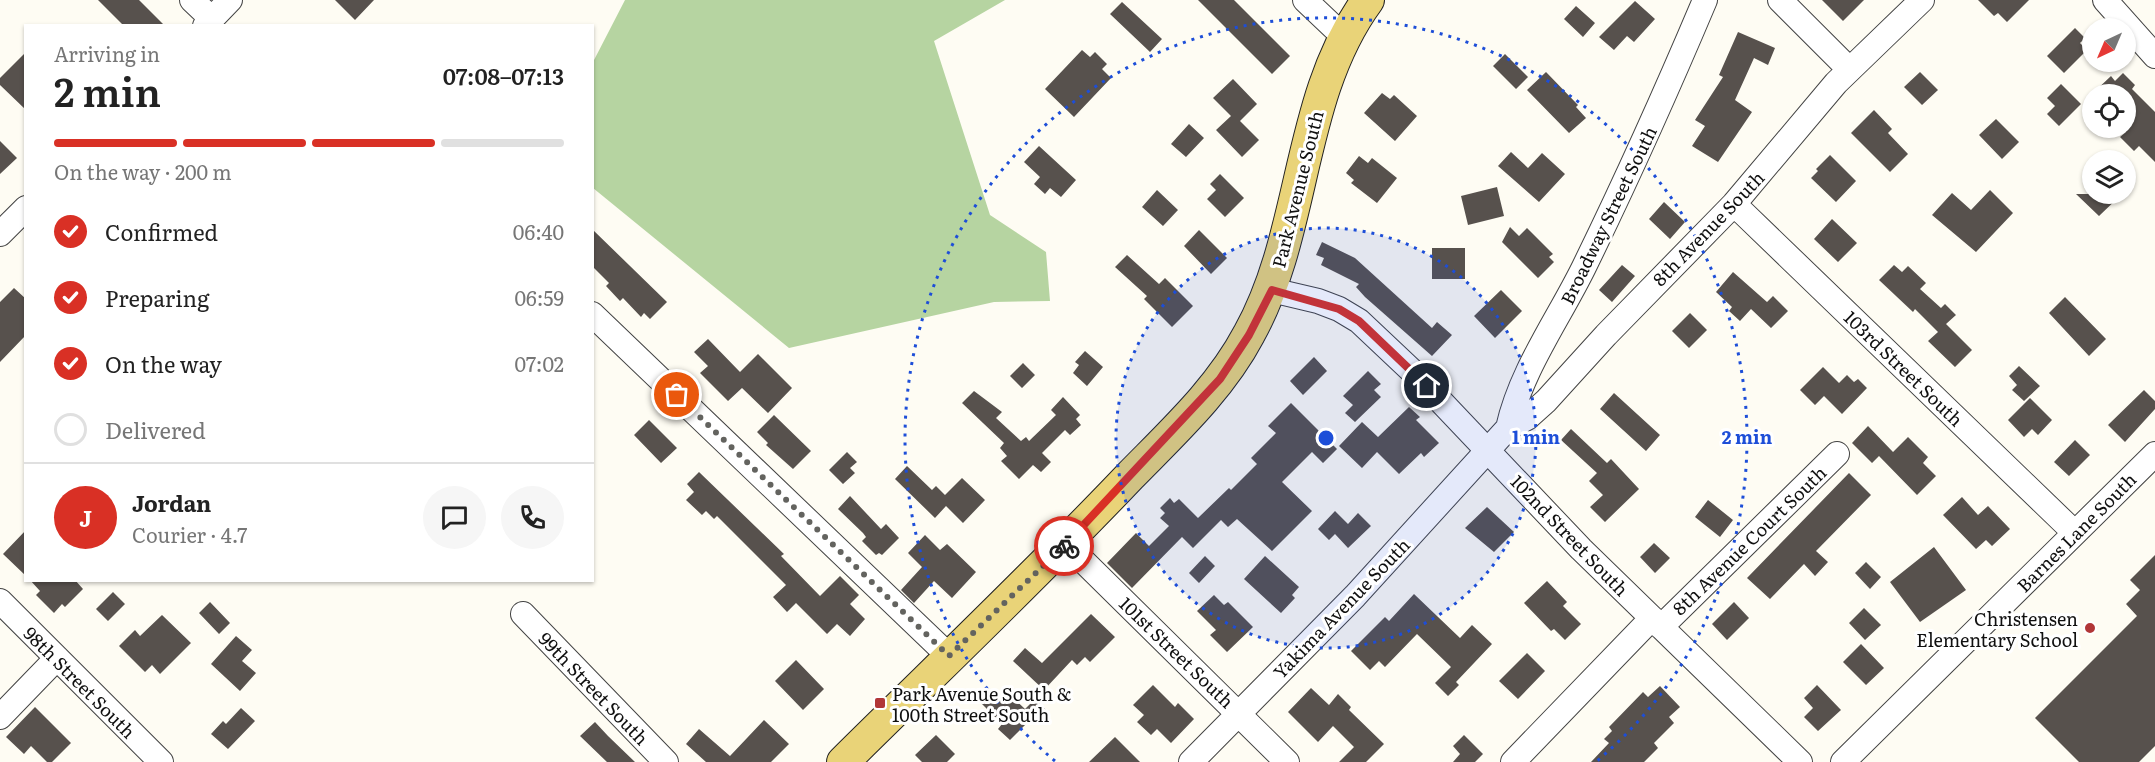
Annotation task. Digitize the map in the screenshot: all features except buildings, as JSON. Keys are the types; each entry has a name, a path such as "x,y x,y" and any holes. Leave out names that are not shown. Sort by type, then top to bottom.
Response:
{"main road":[{"name":"Park Avenue South","path":"843,762 1066,544 1220,379 1249,335 1272,290 1319,101 1331,63 1344,37 1368,0"}],"street":[{"path":"192,0 208,22 230,0"},
{"path":"1305,0 1344,37"},
{"name":"Broadway Street South","path":"1508,428 1517,396 1531,365 1583,269 1659,111 1705,0"},
{"path":"1780,0 1849,69"},
{"name":"8th Avenue South","path":"1487,450 1508,428 1538,410 1605,335 1734,204 1849,69 1922,0"},
{"path":"2105,0 2155,56"},
{"name":"103rd Street South","path":"1734,204 2075,533"},
{"path":"0,234 24,210"},
{"name":"102nd Street South","path":"1272,290 1318,301 1339,309 1359,321 1412,370 1581,549 1800,762"},
{"path":"594,316 949,656"},
{"name":"Yakima Avenue South","path":"1191,762 1355,596 1487,450"},
{"name":"8th Avenue Court South","path":"1514,762 1657,623 1837,454"},
{"name":"Barnes Lane South","path":"1843,762 2155,454"},
{"name":"101st Street South","path":"1066,544 1287,762"},
{"name":"98th Street South","path":"0,601 161,762"},
{"name":"99th Street South","path":"523,614 666,762"},
{"path":"0,717 57,658"}],"green space":[{"path":"625,0 1005,0 934,41 990,215 1046,252 1050,301 994,302 789,348 594,189 594,60"}],"way so far":[{"path":"677,395 949,656 1064,546"}],"place":[{"name":"Christensen Elementary School","path":"2090,628"},
{"name":"Park Avenue South & 100th Street South","path":"880,703"}],"route":[{"path":"1064,546 1204,399 1230,366 1272,290 1318,301 1339,309 1359,321 1427,386"}]}
